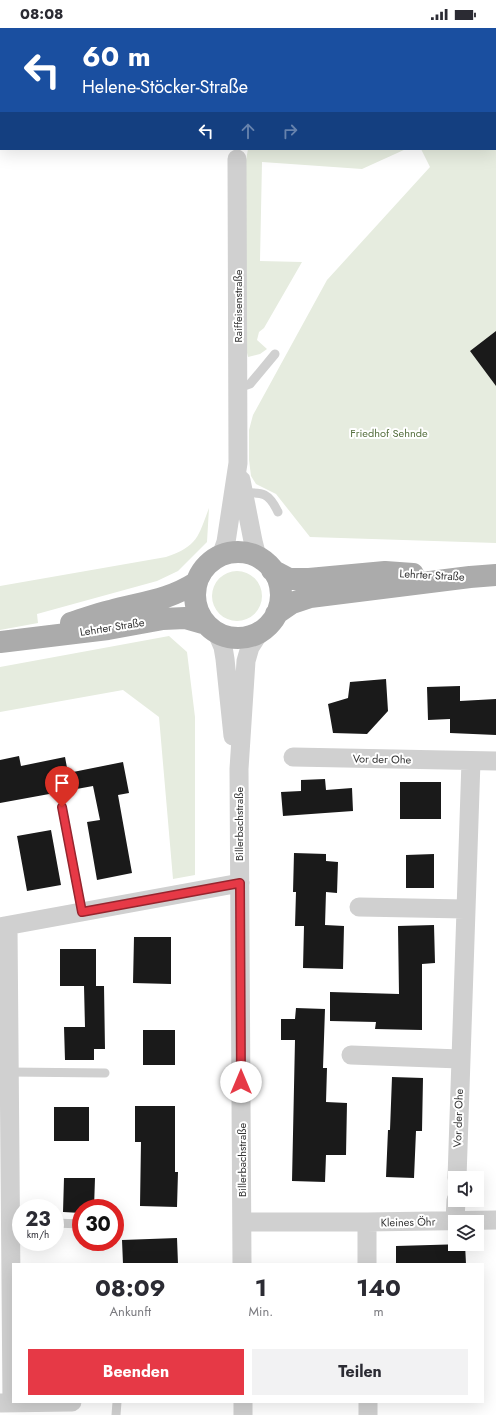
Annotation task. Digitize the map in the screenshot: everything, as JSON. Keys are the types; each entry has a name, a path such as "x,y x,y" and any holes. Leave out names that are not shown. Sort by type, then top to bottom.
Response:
{"main road":[{"path":"233,553 245,553 265,564 278,580 280,591 280,603 276,614 266,628 259,633 245,638 231,638 211,628 198,611 195,597 197,582 202,571 210,562 221,556 233,553"},
{"name":"Lehrter Straße","path":"265,564 289,579 309,579 385,572 470,577"},
{"path":"470,577 496,575"},
{"name":"Lehrter Straße","path":"276,614 292,603 310,597 470,577"},
{"name":"Lehrter Straße","path":"9,641 109,611 165,599 182,592 197,582"},
{"name":"Lehrter Straße","path":"9,641 163,619 185,618 211,628"}],"street":[{"name":"Raiffeisenstraße","path":"221,556 226,542 238,463 238,154"},
{"name":"Raiffeisenstraße","path":"238,463 244,493 265,564"},
{"name":"Billerbachstraße","path":"211,628 223,647 230,717 239,769"},
{"name":"Billerbachstraße","path":"242,1263 239,769 246,661 250,647 259,633"},
{"name":"Vor der Ohe","path":"293,757 496,761"},
{"name":"Vor der Ohe","path":"456,1171 471,761"},
{"path":"15,1199 4,926 240,883"},
{"path":"359,907 465,909"},
{"path":"351,1055 460,1059"},
{"name":"Kleines Öhr","path":"484,1220 496,1220"},
{"name":"Kleines Öhr","path":"242,1222 448,1221"},
{"name":"Kleines Öhr","path":"367,1222 368,1263"},
{"path":"14,1251 14,1263"},
{"path":"6,1402 12,1295"},
{"path":"243,1403 243,1415"},
{"path":"368,1403 368,1415"}],"lane":[{"path":"238,388 250,384 275,354"},
{"path":"244,493 260,492 269,497 278,512"},
{"path":"62,807 82,912"},
{"path":"9,1072 105,1073"},
{"path":"116,1415 117,1403"}],"green space":[{"path":"248,150 404,150 362,169 262,162 260,261 302,262 264,328 259,332 257,340 267,349 260,354 248,357 245,344 245,166"},
{"name":"Friedhof Sehnde","path":"422,150 496,150 496,543 310,537 276,494 256,484 251,476 249,460 249,430 253,415 327,280 430,167"},
{"path":"209,508 207,542 178,571 157,581 37,614 38,623 0,630 0,586 166,557 177,553 185,549 195,539"},
{"path":"232,571 242,571 255,578 262,591 262,601 255,614 242,621 232,621 223,617 216,610 212,601 212,591 216,582 223,575"},
{"path":"169,636 187,652 195,717 195,875 173,879 159,717 123,690 0,712 0,667"}],"building":[{"path":"496,331 496,386 470,351"},
{"path":"386,679 388,711 367,734 333,733 328,704 348,698 350,682"},
{"path":"460,686 460,701 496,699 496,735 450,733 450,719 428,720 427,687"},
{"path":"19,756 21,766 65,757 68,773 123,762 129,793 118,795 132,873 97,880 87,822 100,820 93,786 0,803 0,760"},
{"path":"325,779 326,790 352,788 353,811 283,816 281,792 301,791 301,780"},
{"path":"400,782 441,782 441,819 400,819"},
{"path":"51,830 61,885 27,891 17,836"},
{"path":"294,853 326,854 326,861 338,862 337,893 326,892 325,925 344,926 343,969 303,968 304,926 295,926 296,892 293,892"},
{"path":"434,854 434,888 406,888 406,855"},
{"path":"434,925 435,963 422,964 422,1030 375,1029 376,1022 330,1021 330,992 399,994 398,926"},
{"path":"134,937 171,937 171,984 133,983"},
{"path":"60,949 96,949 96,986 104,986 105,1049 94,1049 94,1060 65,1060 64,1027 85,1027 84,986 60,986"},
{"path":"296,1008 325,1009 323,1068 327,1068 326,1102 347,1103 346,1155 326,1155 325,1182 292,1181 295,1040 281,1040 281,1019 295,1019"},
{"path":"143,1030 175,1030 175,1065 143,1065"},
{"path":"392,1077 423,1078 422,1131 416,1131 414,1178 386,1177"},
{"path":"135,1106 175,1106 175,1172 178,1172 177,1207 140,1206 141,1142 135,1142"},
{"path":"54,1107 89,1107 89,1141 54,1141"},
{"path":"64,1178 95,1178 94,1199 72,1199 72,1212 64,1212"},
{"path":"177,1238 178,1263 123,1263 124,1240"},
{"path":"448,1244 448,1251 465,1251 466,1263 396,1263 396,1246"}],"route":[{"path":"62,807 82,912 240,883 241,1082"}]}
